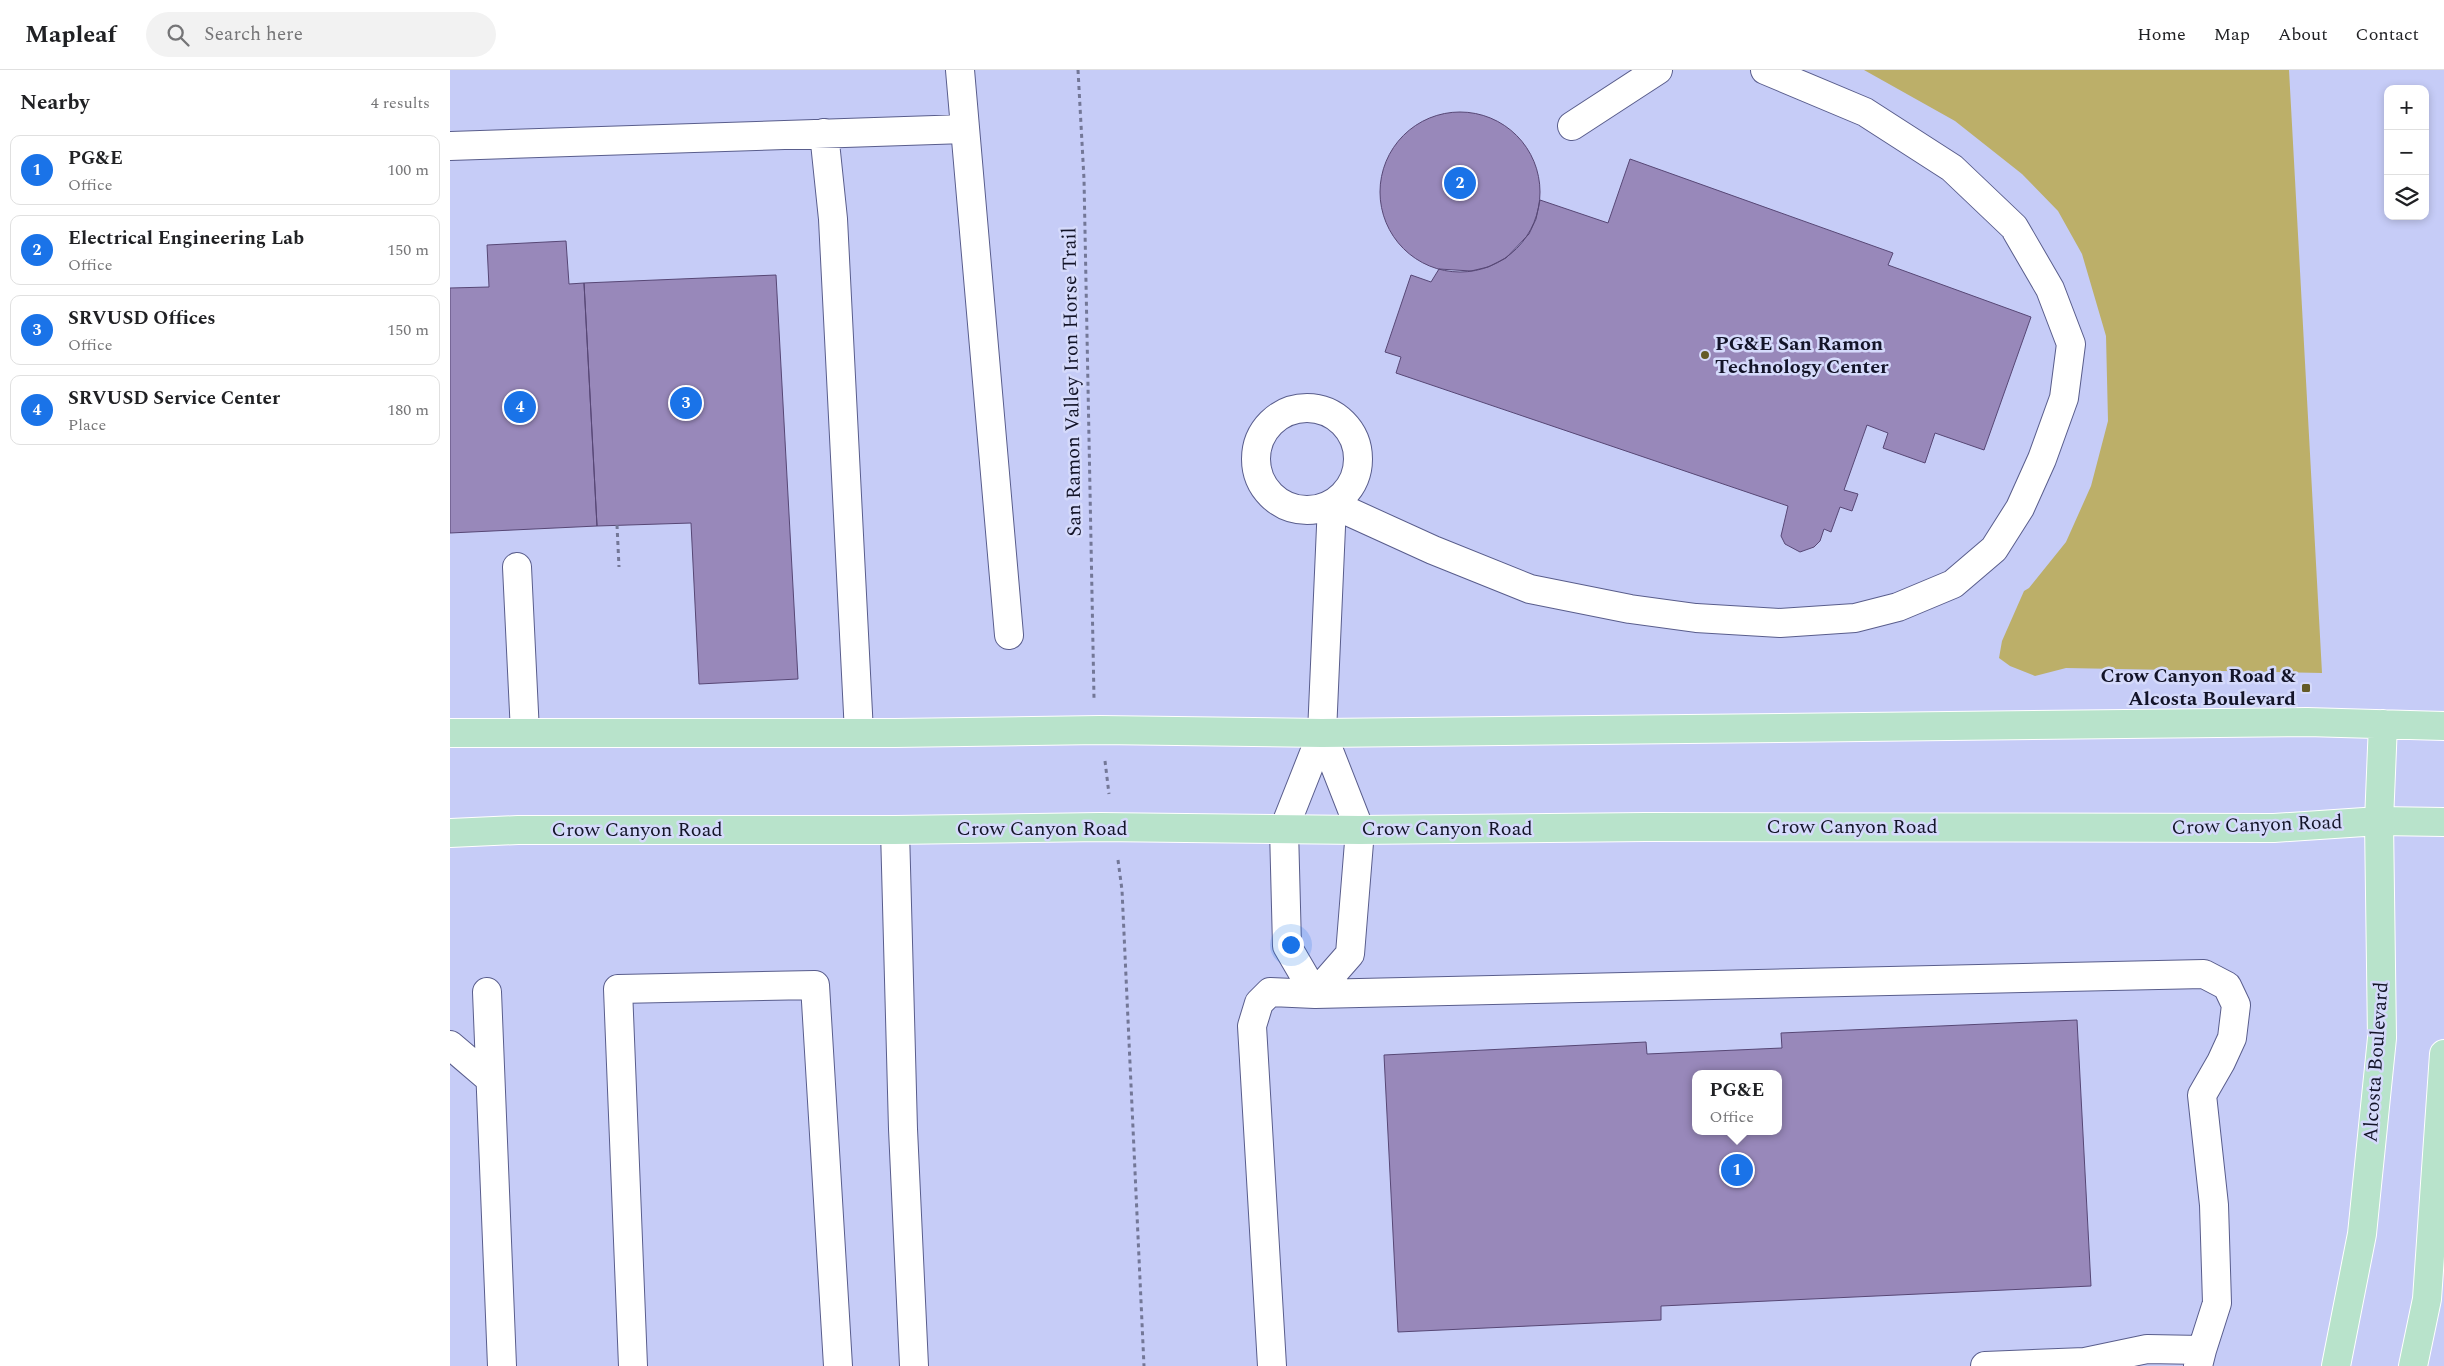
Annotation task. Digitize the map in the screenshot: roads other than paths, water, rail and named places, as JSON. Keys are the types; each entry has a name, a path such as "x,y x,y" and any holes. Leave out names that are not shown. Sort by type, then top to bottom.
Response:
{"main road":[{"path":"450,733 859,733 1100,730 1322,733 2307,722 2444,726"},
{"name":"Alcosta Boulevard","path":"2336,1366 2362,1234 2382,1038 2380,821 2383,724"},
{"name":"Crow Canyon Road","path":"450,833 518,830 1114,828 1360,830 1646,827 2274,828 2380,821 2444,822"},
{"path":"2414,1366 2428,1299 2444,1054"}],"lane":[{"path":"960,70 1009,634"},
{"path":"1572,126 1658,70"},
{"path":"1315,994 1287,946 1284,829 1322,733 1332,504 1433,550 1530,588 1630,609 1696,618 1780,623 1855,618 1898,608 1953,584 1994,549 2020,508 2042,459 2064,398 2071,344 2050,289 2014,227 1952,168 1865,112 1765,70"},
{"path":"450,146 965,130"},
{"path":"824,133 833,219 859,733"},
{"path":"517,567 525,733"},
{"path":"1315,994 1350,954 1360,830 1322,733"},
{"path":"895,830 903,1129 914,1366"},
{"path":"1272,1366 1252,1026 1259,1003 1270,992 1315,994 2204,974 2227,986 2236,1005 2232,1038 2221,1062 2202,1094 2214,1205 2216,1304 2200,1358 2147,1349 2085,1364 1985,1366"},
{"path":"633,1366 618,989 815,984 838,1366"},
{"path":"487,992 502,1366"},
{"path":"450,1045 490,1079"}],"place":[{"name":"Electrical Engineering Lab","path":"1460,183"},
{"name":"PG&E San Ramon Technology Center","path":"1705,355"},
{"name":"SRVUSD Offices","path":"686,403"},
{"name":"SRVUSD Service Center","path":"520,407"},
{"name":"Crow Canyon Road & Alcosta Boulevard","path":"2306,688"},
{"name":"PG&E","path":"1737,1170"}]}
